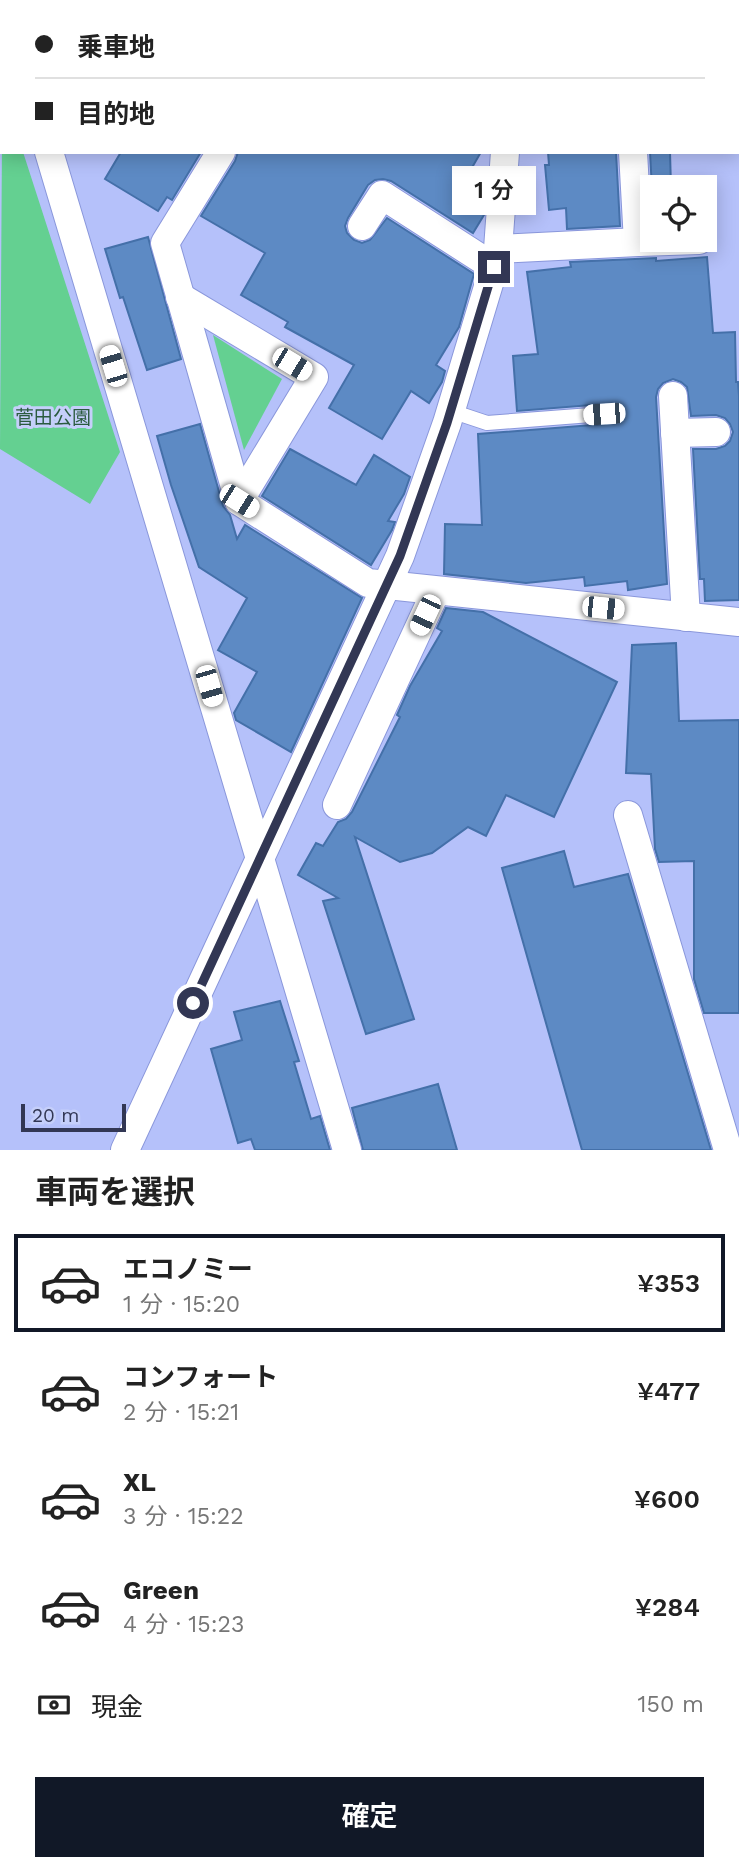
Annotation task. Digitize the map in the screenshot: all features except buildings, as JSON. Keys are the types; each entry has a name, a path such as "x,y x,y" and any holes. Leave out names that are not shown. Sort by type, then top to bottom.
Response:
{"street":[{"path":"50,154 347,1150"},
{"path":"220,154 165,243 239,501 368,583 739,622"},
{"path":"337,805 410,588 400,556 455,413 507,253 505,154"},
{"path":"362,226 382,195 507,253 638,242 633,154"},
{"path":"180,297 314,377 239,501"},
{"path":"673,396 685,617"},
{"path":"675,433 716,432"},
{"path":"125,1150 260,856 410,588"},
{"path":"628,815 727,1150"}],"lane":[{"path":"455,413 488,423 604,414"}],"green space":[{"name":"菅田公園","path":"2,154 24,154 120,452 90,504 0,449"},
{"path":"213,335 282,379 244,450"}],"route":[{"path":"193,1003 400,556 447,423 494,267"}]}
